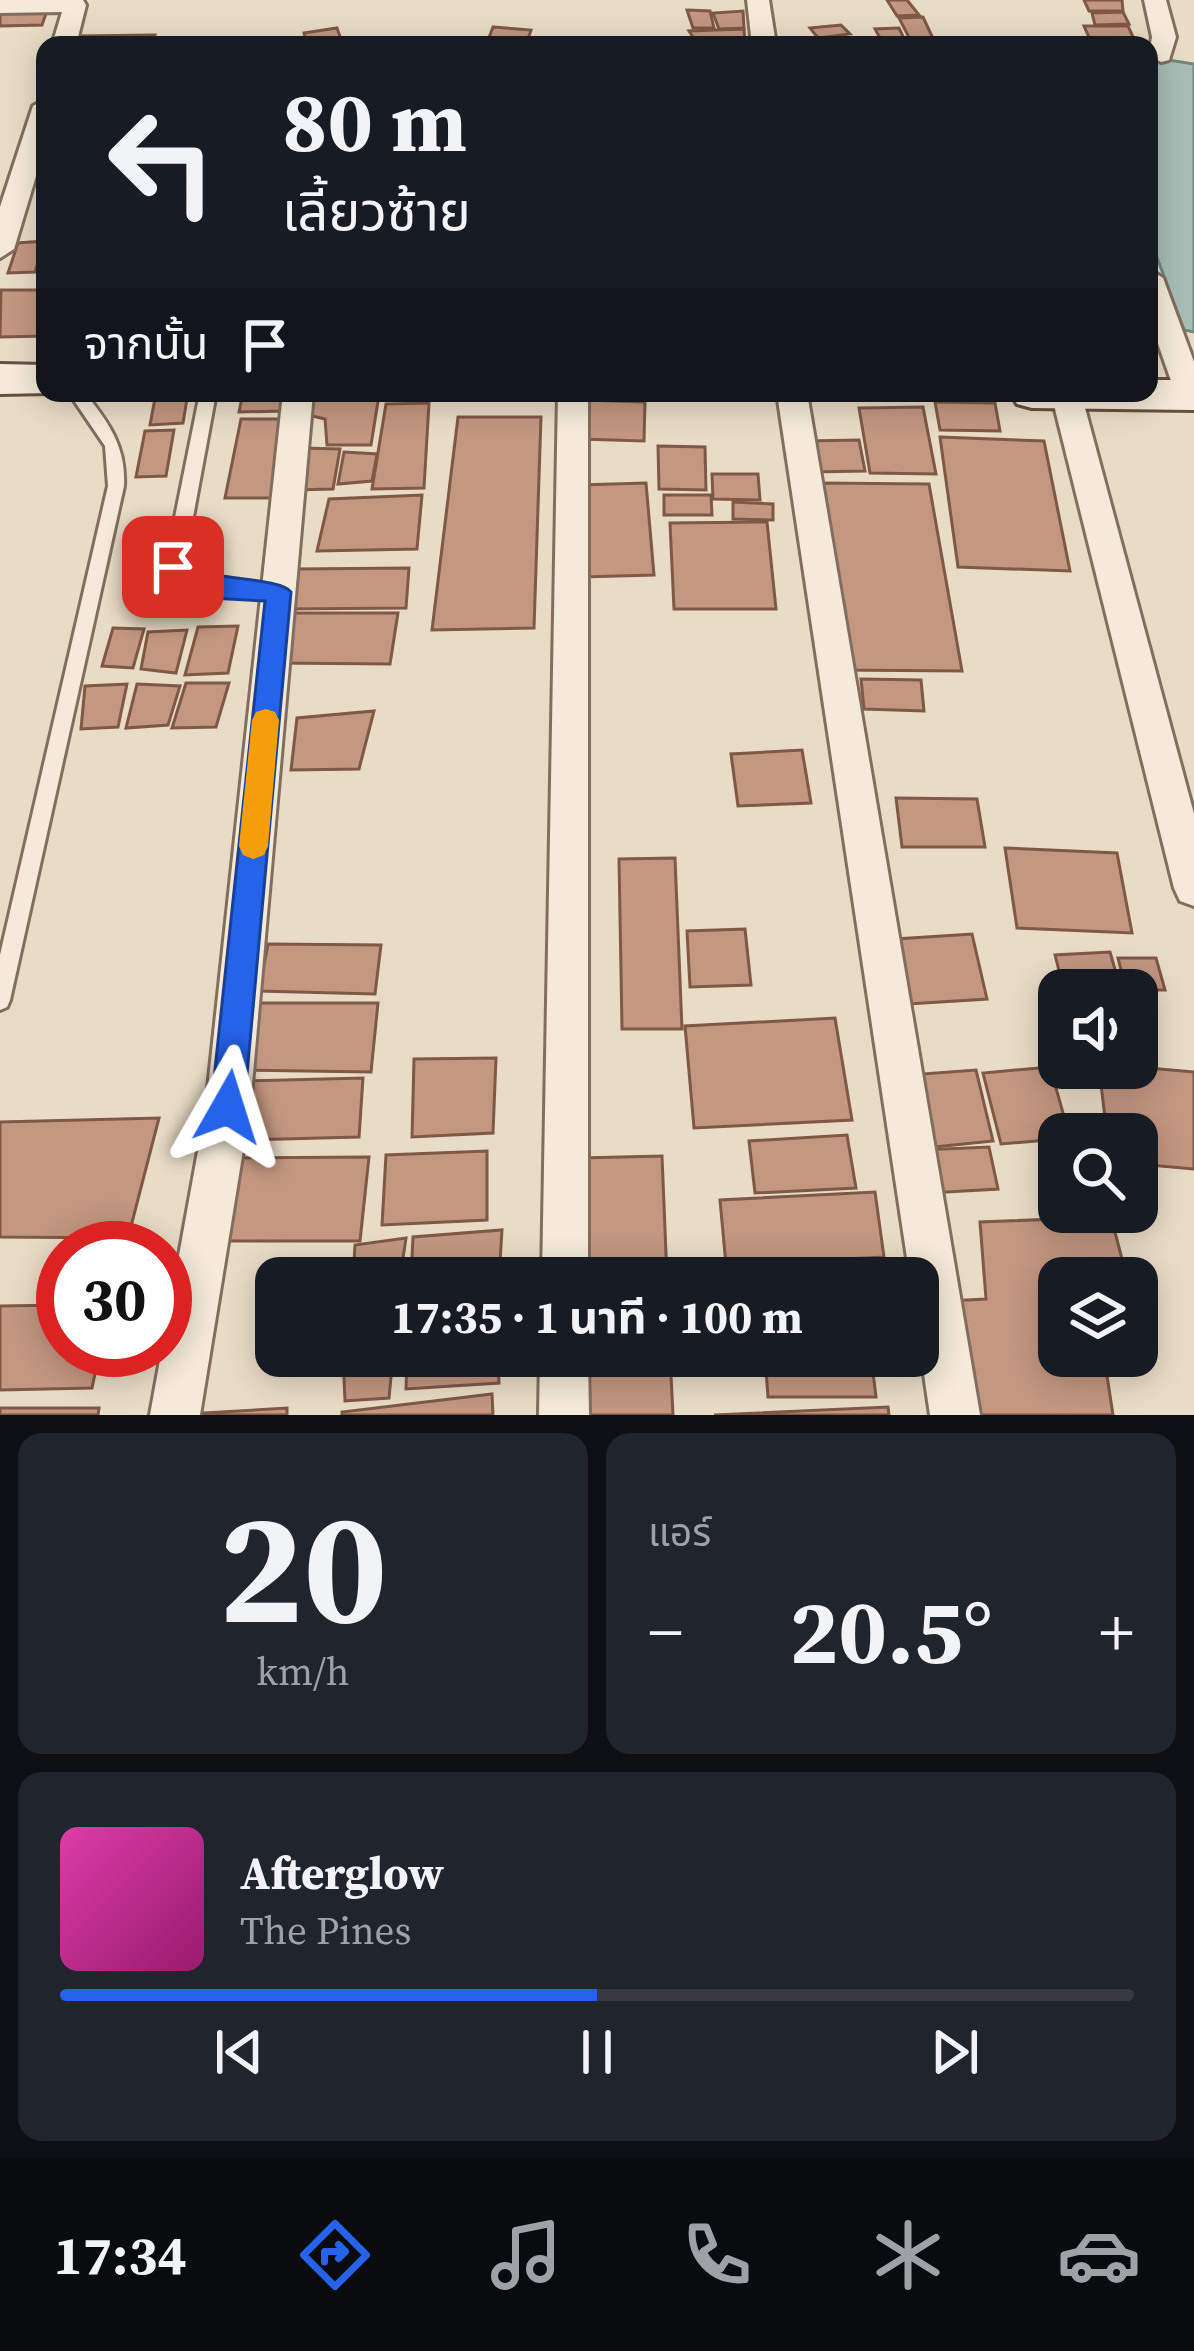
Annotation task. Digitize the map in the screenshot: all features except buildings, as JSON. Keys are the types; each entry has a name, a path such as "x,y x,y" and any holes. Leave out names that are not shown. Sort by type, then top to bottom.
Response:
{"main road":[{"path":"0,380 36,380"},
{"path":"1158,394 1193,395"}],"street":[{"path":"758,0 763,36"},
{"path":"1155,0 1164,37 1158,50"},
{"path":"0,6 76,3 67,36"},
{"path":"1158,56 1194,57"},
{"path":"0,249 36,159"},
{"path":"1158,302 1193,395"},
{"path":"175,1415 228,1107 297,402"},
{"path":"565,1257 573,402"},
{"path":"793,402 955,1415"},
{"path":"1068,402 1194,887"},
{"path":"564,1377 564,1415"}],"lane":[{"path":"0,1000 116,486 119,459 112,436 84,402"},
{"path":"206,402 173,567 176,575 210,588 278,592"}],"water":[{"path":"1158,58 1194,64 1194,332 1184,330 1158,260"}],"slow traffic":[{"path":"253,846 266,720"}],"route":[{"path":"173,567 176,575 192,584 278,592 228,1107"}]}
